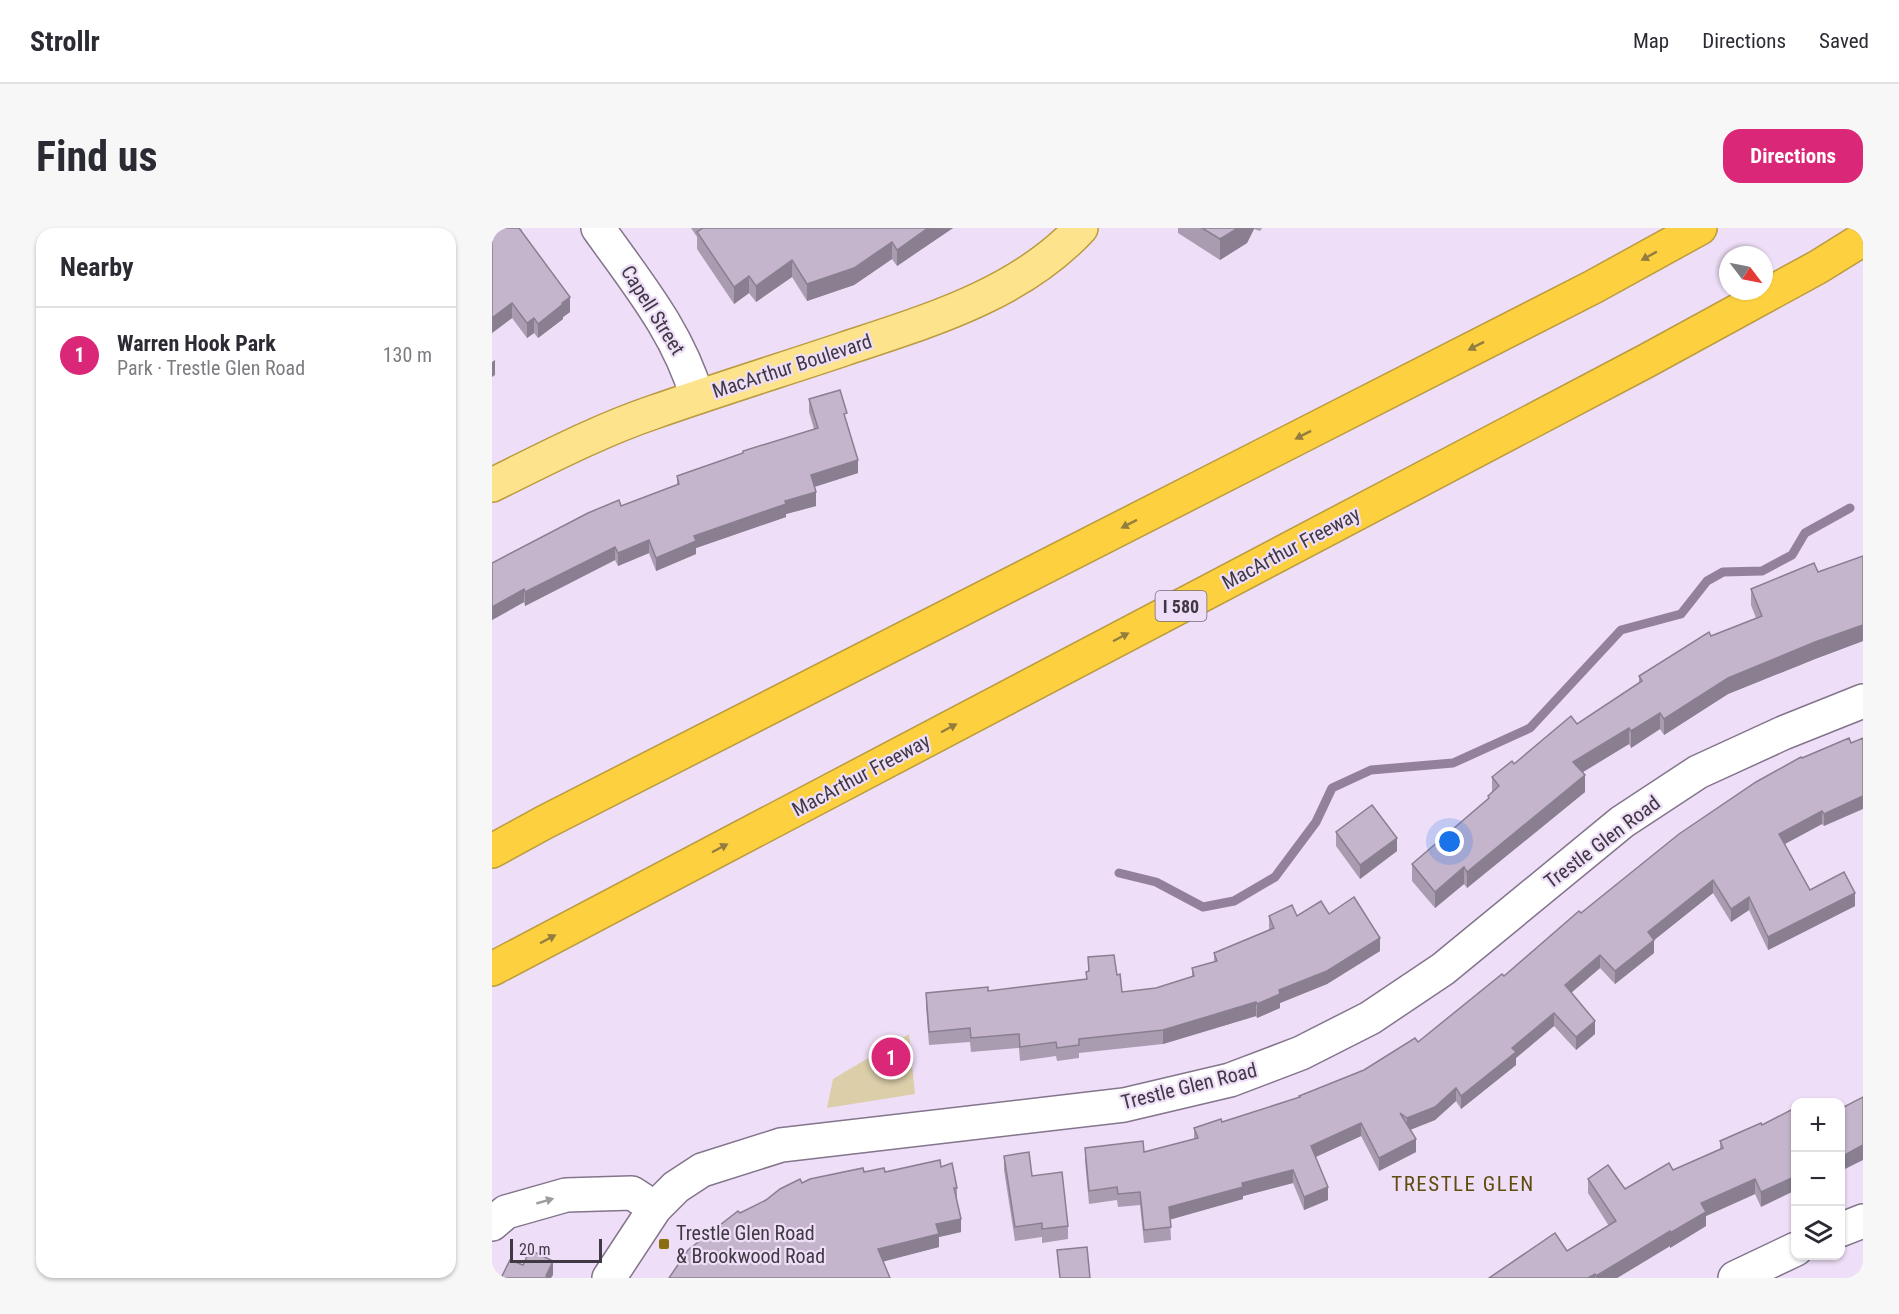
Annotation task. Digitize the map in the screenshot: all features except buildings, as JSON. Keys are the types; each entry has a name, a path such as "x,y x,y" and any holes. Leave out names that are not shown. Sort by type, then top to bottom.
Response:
{"highway":[{"path":"492,851 1582,292 1700,228"},
{"name":"MacArthur Freeway","path":"493,969 1636,366 1818,267 1863,239"},
{"path":"492,832 545,822"}],"main road":[{"name":"MacArthur Boulevard","path":"492,485 641,417 924,322 986,297 1034,269 1081,228"}],"street":[{"name":"Capell Street","path":"598,228 665,323 689,369 697,397"},
{"name":"Trestle Glen Road","path":"609,1278 654,1208 676,1187 702,1170 781,1144 1124,1105 1230,1080 1301,1053 1370,1018 1443,969 1622,822 1698,772 1783,733 1863,701"},
{"path":"492,1224 506,1212 566,1195 632,1193 654,1208"},
{"path":"1845,1228 1863,1221"},
{"path":"1735,1278 1791,1251"}],"shaded area":[{"path":"909,1034 915,1094 827,1108 833,1079"}],"waterway":[{"path":"1119,873 1156,882 1203,907 1234,901 1275,877 1316,822 1332,788 1371,770 1453,763 1530,728 1621,630 1681,614 1707,581 1723,572 1762,571 1792,555 1805,533 1850,508"}],"place":[{"name":"Warren Hook Park","path":"891,1057"},
{"name":"Trestle Glen Road & Brookwood Road","path":"664,1244"}],"district":[{"name":"TRESTLE GLEN","path":"1463,1184"}]}
